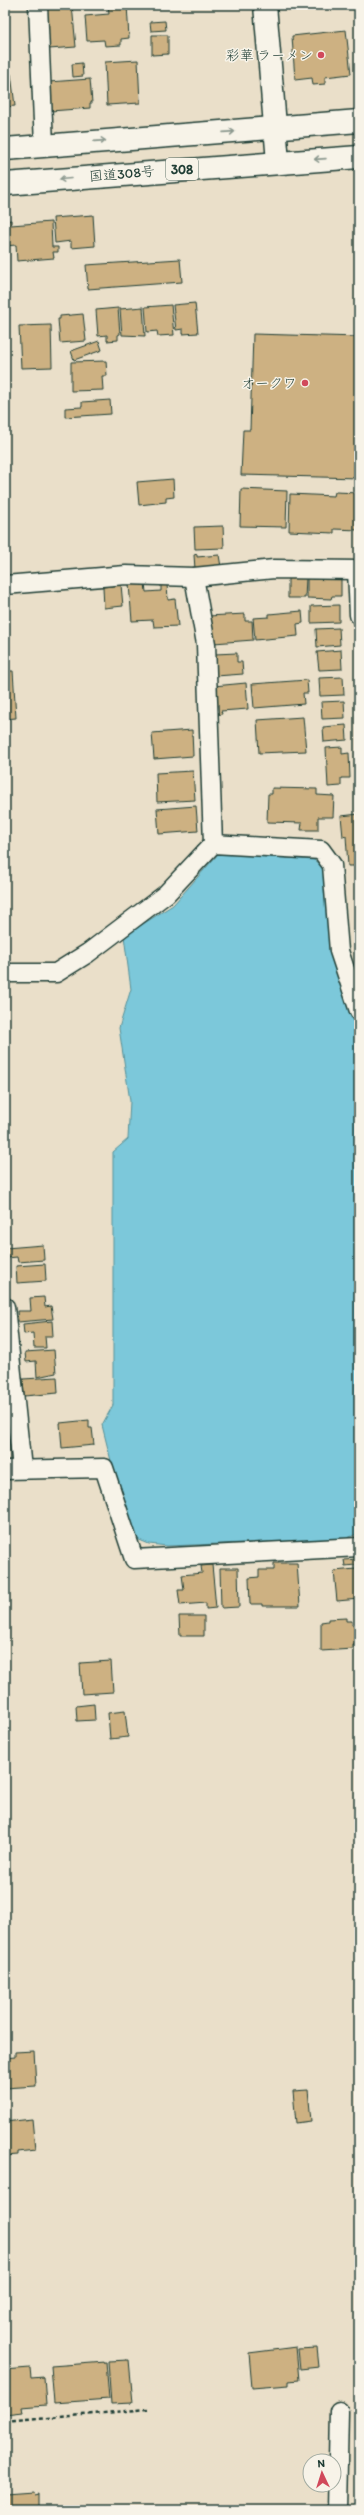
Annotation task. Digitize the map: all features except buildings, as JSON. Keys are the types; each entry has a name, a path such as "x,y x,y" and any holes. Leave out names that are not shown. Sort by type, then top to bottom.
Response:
{"main road":[{"path":"265,5 278,162"},
{"path":"5,149 275,129 359,121"},
{"name":"国道308号","path":"5,184 359,156"}],"street":[{"path":"38,5 44,145"},
{"path":"5,585 126,575 194,577 274,569 358,570 359,615"},
{"path":"5,973 56,972 88,952 166,894 213,844 206,644 194,577"},
{"path":"213,844 321,850 332,865 339,951 358,1006"},
{"path":"5,1307 13,1469 104,1468 134,1559 359,1546"},
{"path":"337,2510 339,2411"}],"path":[{"path":"5,2422 148,2408"}],"water":[{"path":"219,853 314,860 324,868 354,1017 359,1067 359,1533 345,1539 167,1546 149,1544 137,1539 111,1461 102,1425 113,1405 113,1152 128,1139 130,1101 119,1028 131,989 124,936 173,905"}],"place":[{"name":"彩華 ラーメン","path":"321,55"},
{"name":"オークワ","path":"305,383"}]}
